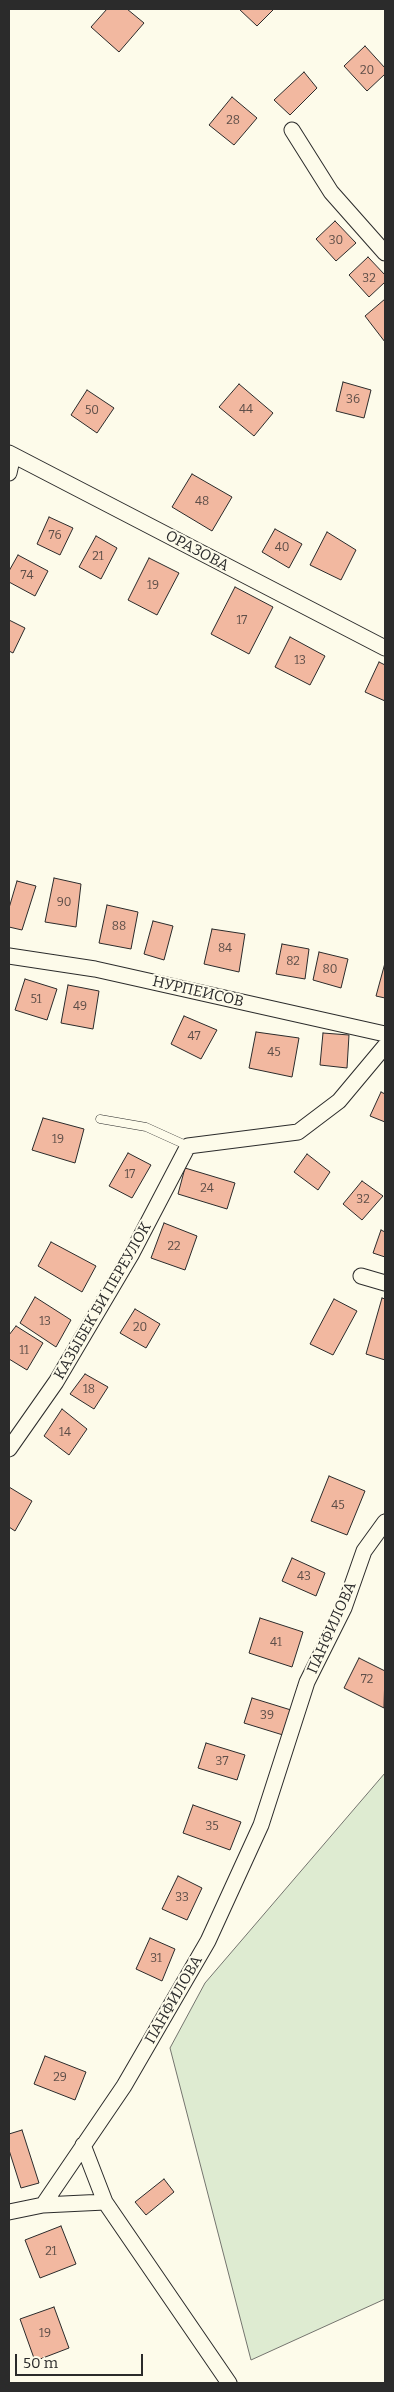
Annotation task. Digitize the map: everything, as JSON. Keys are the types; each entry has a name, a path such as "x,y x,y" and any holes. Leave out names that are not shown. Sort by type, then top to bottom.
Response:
{"street":[{"path":"292,130 331,192 385,253"},
{"path":"9,473 11,454"},
{"name":"ОРАЗОВА","path":"11,454 385,648"},
{"name":"НУРПЕИСОВ","path":"9,956 94,969 385,1034"},
{"path":"188,1146 298,1132 340,1101 385,1046"},
{"name":"КАЗЫБЕК БИ ПЕРЕУЛОК","path":"9,1449 56,1382 116,1280 188,1146"},
{"path":"361,1276 385,1283"},
{"name":"ПАНФИЛОВА","path":"43,2205 124,2086 208,1941 261,1825 307,1682 344,1608 364,1551 385,1522"},
{"path":"83,2145 105,2202 229,2383"},
{"path":"9,2212 43,2205 105,2202"}],"lane":[{"path":"100,1119 146,1127 188,1146"}],"green space":[{"path":"385,1773 385,2299 251,2360 170,2048 205,1983"}],"building":[{"path":"107,9 127,9 144,23 119,52 91,27"},
{"path":"239,9 274,9 257,26"},
{"path":"365,46 385,68 385,74 367,91 344,66"},
{"path":"304,72 317,88 290,115 274,100"},
{"path":"232,97 257,118 234,145 209,125"},
{"path":"335,221 356,243 336,261 316,239"},
{"path":"368,257 385,275 385,282 369,297 349,275"},
{"path":"385,299 385,342 365,316"},
{"path":"343,382 371,390 364,418 336,411"},
{"path":"239,384 273,413 254,436 219,407"},
{"path":"87,390 114,408 97,433 71,415"},
{"path":"192,474 232,497 212,531 172,507"},
{"path":"49,517 73,528 60,555 37,544"},
{"path":"275,529 302,544 289,568 262,552"},
{"path":"327,532 356,550 341,580 310,565"},
{"path":"96,536 117,548 101,579 79,567"},
{"path":"18,555 48,571 35,596 9,582 9,571"},
{"path":"149,558 179,573 157,615 128,600"},
{"path":"235,587 273,607 249,654 211,634"},
{"path":"9,620 25,628 13,653 9,651"},
{"path":"290,637 325,656 310,685 275,667"},
{"path":"379,662 385,665 385,701 365,692"},
{"path":"54,878 81,884 76,927 45,922"},
{"path":"17,881 36,886 22,930 9,927 9,908"},
{"path":"107,905 138,912 131,949 99,943"},
{"path":"153,921 173,926 164,960 144,954"},
{"path":"212,929 245,934 239,972 204,964"},
{"path":"282,944 309,949 305,979 276,974"},
{"path":"319,952 348,959 341,988 313,980"},
{"path":"385,963 385,998 376,996"},
{"path":"25,979 57,989 47,1020 15,1010"},
{"path":"68,985 99,991 93,1029 61,1023"},
{"path":"184,1016 217,1030 201,1059 171,1044"},
{"path":"256,1032 299,1038 292,1077 249,1068"},
{"path":"323,1033 349,1035 347,1068 320,1065"},
{"path":"381,1092 385,1094 385,1122 370,1116"},
{"path":"43,1118 84,1129 75,1163 32,1150"},
{"path":"128,1153 151,1165 132,1198 109,1186"},
{"path":"307,1154 330,1172 318,1190 294,1172"},
{"path":"185,1168 235,1183 227,1209 178,1194"},
{"path":"362,1181 383,1196 362,1220 343,1204"},
{"path":"164,1223 197,1236 185,1270 151,1258"},
{"path":"381,1230 385,1232 385,1257 373,1253"},
{"path":"51,1242 96,1266 82,1292 38,1266"},
{"path":"35,1297 71,1320 56,1347 20,1323"},
{"path":"382,1298 385,1299 385,1360 366,1354"},
{"path":"334,1299 357,1311 333,1355 310,1344"},
{"path":"135,1309 160,1324 146,1348 120,1333"},
{"path":"16,1326 43,1343 27,1370 9,1359 9,1335"},
{"path":"85,1374 108,1387 94,1409 70,1394"},
{"path":"62,1409 87,1429 69,1455 44,1436"},
{"path":"329,1476 365,1491 347,1535 311,1521"},
{"path":"9,1487 32,1501 15,1531 9,1527"},
{"path":"292,1558 325,1573 316,1596 282,1581"},
{"path":"260,1618 303,1632 292,1667 249,1653"},
{"path":"359,1658 385,1671 384,1708 344,1688"},
{"path":"252,1698 291,1710 283,1735 244,1723"},
{"path":"206,1743 245,1755 237,1780 198,1768"},
{"path":"193,1805 241,1822 230,1850 183,1833"},
{"path":"178,1876 202,1888 187,1920 162,1909"},
{"path":"150,1938 175,1949 162,1981 136,1969"},
{"path":"45,2056 86,2072 75,2100 34,2084"},
{"path":"22,2130 39,2183 21,2188 9,2150 9,2134"},
{"path":"164,2179 174,2192 146,2215 135,2202"},
{"path":"61,2226 76,2264 40,2278 25,2240"},
{"path":"54,2307 69,2348 35,2361 20,2319"}]}
